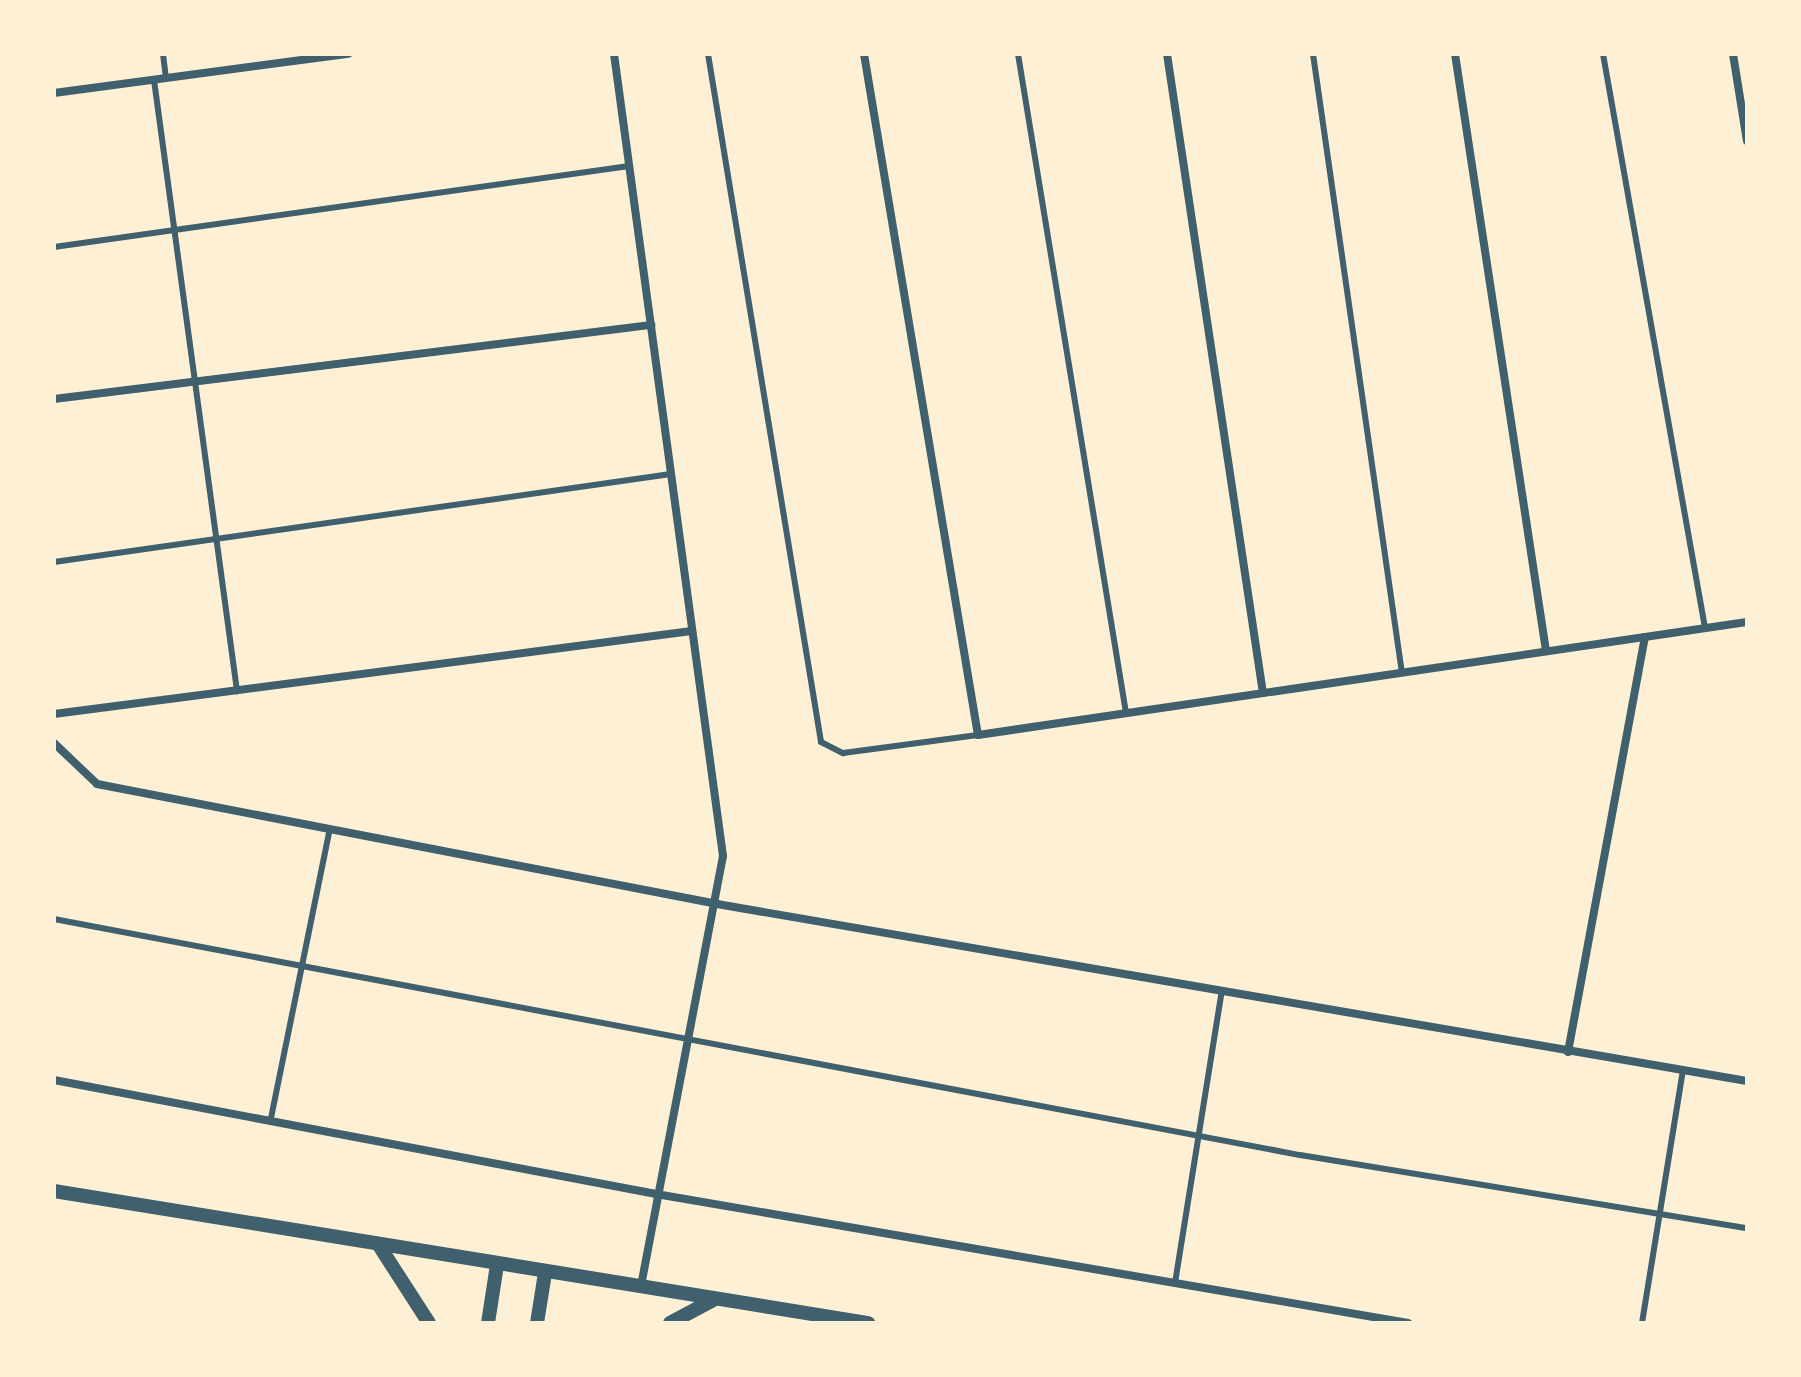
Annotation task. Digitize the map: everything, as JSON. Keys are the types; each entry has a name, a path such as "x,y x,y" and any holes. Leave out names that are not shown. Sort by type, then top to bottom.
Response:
{"street":[{"path":"54,93 348,54"},
{"path":"614,54 723,856 717,904 656,1194 641,1287"},
{"path":"864,54 978,735 1747,622"},
{"path":"1167,54 1263,693"},
{"path":"1455,54 1546,651"},
{"path":"1733,54 1747,141"},
{"path":"54,399 651,325"},
{"path":"54,714 692,631"},
{"path":"1568,1052 1645,637"},
{"path":"54,743 97,784 717,904 1747,1081"},
{"path":"54,1080 271,1118 656,1194 1408,1323"},
{"path":"54,1191 380,1247 868,1323"},
{"path":"380,1247 429,1323"},
{"path":"488,1323 497,1265"},
{"path":"537,1323 545,1273"},
{"path":"670,1323 715,1298"}],"lane":[{"path":"163,54 166,78"},
{"path":"708,54 821,742 843,753 978,735"},
{"path":"1018,54 1126,713"},
{"path":"1313,54 1402,673"},
{"path":"1603,54 1705,628"},
{"path":"154,80 237,691"},
{"path":"54,247 629,166"},
{"path":"54,562 671,474"},
{"path":"271,1118 296,968 330,829"},
{"path":"54,919 688,1041 1747,1228"},
{"path":"1175,1283 1222,991"},
{"path":"1642,1323 1683,1070"}]}
